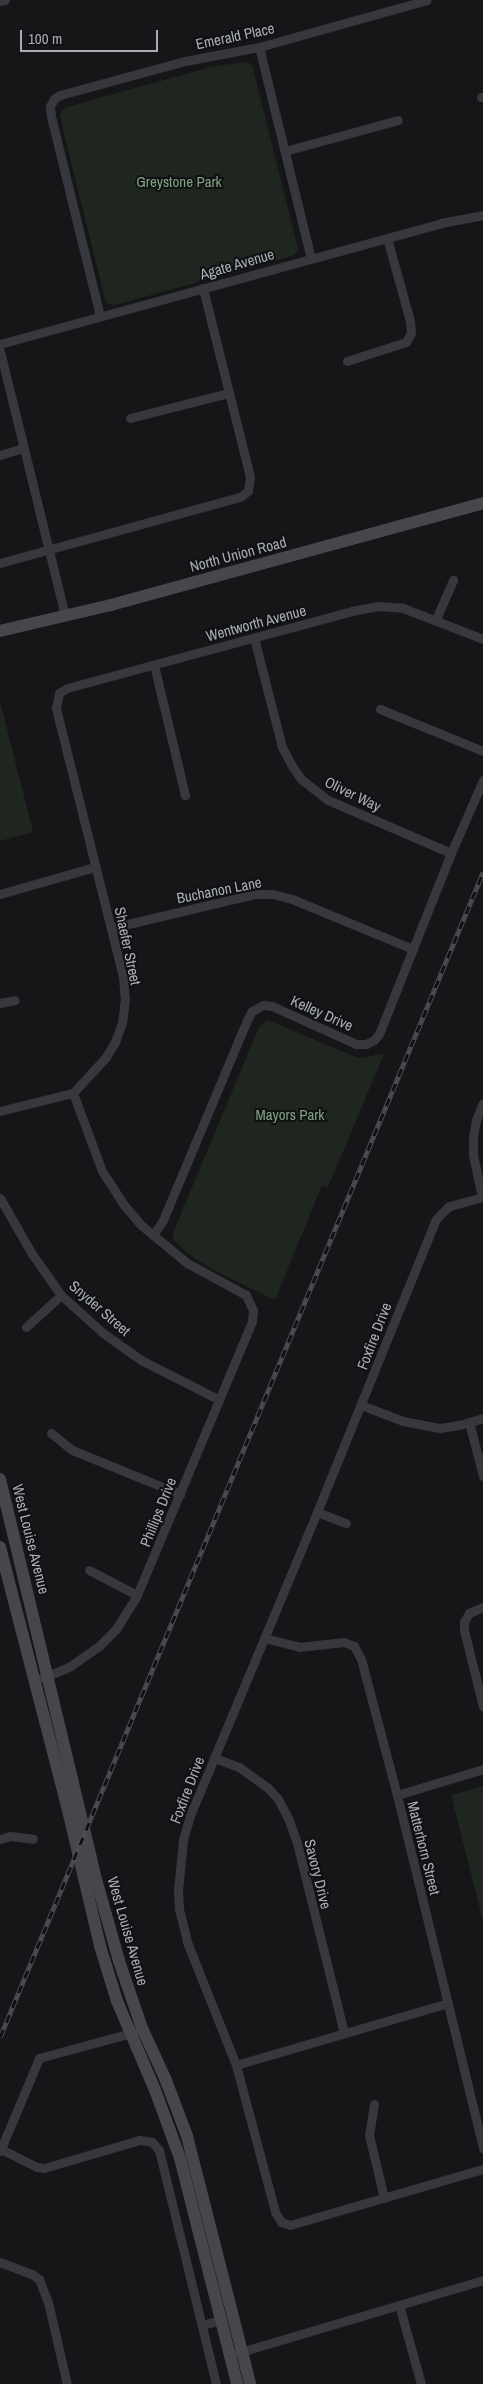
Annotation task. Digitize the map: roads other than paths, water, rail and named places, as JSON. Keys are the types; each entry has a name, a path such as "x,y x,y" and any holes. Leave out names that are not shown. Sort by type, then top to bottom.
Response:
{"main road":[{"name":"North Union Road","path":"0,631 65,616 483,503"},
{"name":"West Louise Avenue","path":"0,1479 94,1872 119,1961 142,2028 165,2078 187,2136 250,2384"},
{"name":"West Louise Avenue","path":"0,1547 100,1946 130,2035 155,2090 180,2158 237,2384"},
{"path":"2,1561 19,1558"}],"street":[{"path":"0,1 5,0"},
{"name":"Emerald Place","path":"100,316 51,116 52,102 60,95 186,61 259,47 427,0"},
{"path":"259,47 311,258"},
{"path":"285,151 398,120"},
{"name":"Agate Avenue","path":"0,344 442,222 483,215"},
{"path":"347,361 406,342 411,333 410,321 387,238"},
{"path":"0,563 240,497 248,491 250,476 203,288"},
{"path":"0,351 65,616"},
{"path":"130,418 229,393"},
{"path":"0,455 23,448"},
{"path":"436,620 453,580"},
{"name":"Wentworth Avenue","path":"59,718 57,697 68,688 352,610 378,606 404,608 483,640"},
{"name":"Oliver Way","path":"254,638 282,747 301,778 314,792 328,800 451,853"},
{"path":"154,665 186,795"},
{"path":"380,709 483,751"},
{"name":"Shaefer Street","path":"59,718 123,977 125,1000 122,1023 116,1042 106,1058 73,1093"},
{"name":"Kelley Drive","path":"153,1236 164,1220 252,1011 263,1006 272,1006 356,1044 366,1044 380,1034 451,853 483,780"},
{"path":"0,894 95,868"},
{"name":"Buchanon Lane","path":"111,928 255,894 273,894 413,949"},
{"path":"0,1004 15,1000"},
{"path":"0,1110 73,1093 102,1171 124,1205 153,1236"},
{"path":"483,1103 476,1120 473,1155 483,1197"},
{"name":"Foxfire Drive","path":"384,2198 290,2225 281,2222 275,2212 251,2116 236,2066 187,1942 180,1909 178,1876 183,1840 191,1812 317,1512 436,1219 449,1206 483,1197"},
{"name":"Snyder Street","path":"0,1198 32,1254 62,1295 103,1333 141,1360 218,1399"},
{"name":"Phillips Drive","path":"34,1680 70,1667 99,1646 116,1629 137,1595 252,1322 253,1310 246,1295 187,1263 153,1236"},
{"path":"26,1327 62,1295"},
{"path":"361,1405 403,1421 440,1428 483,1418"},
{"path":"469,1422 483,1476"},
{"path":"50,1433 72,1450 180,1494"},
{"path":"317,1512 346,1523"},
{"path":"89,1570 137,1595"},
{"path":"483,1607 469,1613 464,1622 464,1630 483,1707"},
{"name":"Matterhorn Street","path":"264,1638 299,1647 344,1642 354,1646 361,1659 398,1795 483,2149"},
{"name":"Savory Drive","path":"215,1758 239,1767 267,1787 278,1799 288,1818 297,1843 344,2033"},
{"path":"398,1795 483,1769"},
{"path":"0,1839 10,1836 33,1839"},
{"path":"236,2066 448,2003"},
{"path":"142,2028 130,2035 39,2058 0,2150 37,2167 44,2168 140,2140 152,2142 159,2150 216,2384"},
{"path":"374,2104 369,2135 384,2198 483,2169"},
{"path":"0,2262 39,2279 48,2302 67,2384"},
{"path":"230,2356 483,2280"},
{"path":"399,2305 421,2384"},
{"path":"202,2325 221,2320"}],"railway":[{"path":"0,2037 483,872"}],"park label":[{"name":"Greystone Park","path":"179,182"},
{"name":"Mayors Park","path":"290,1115"}]}
